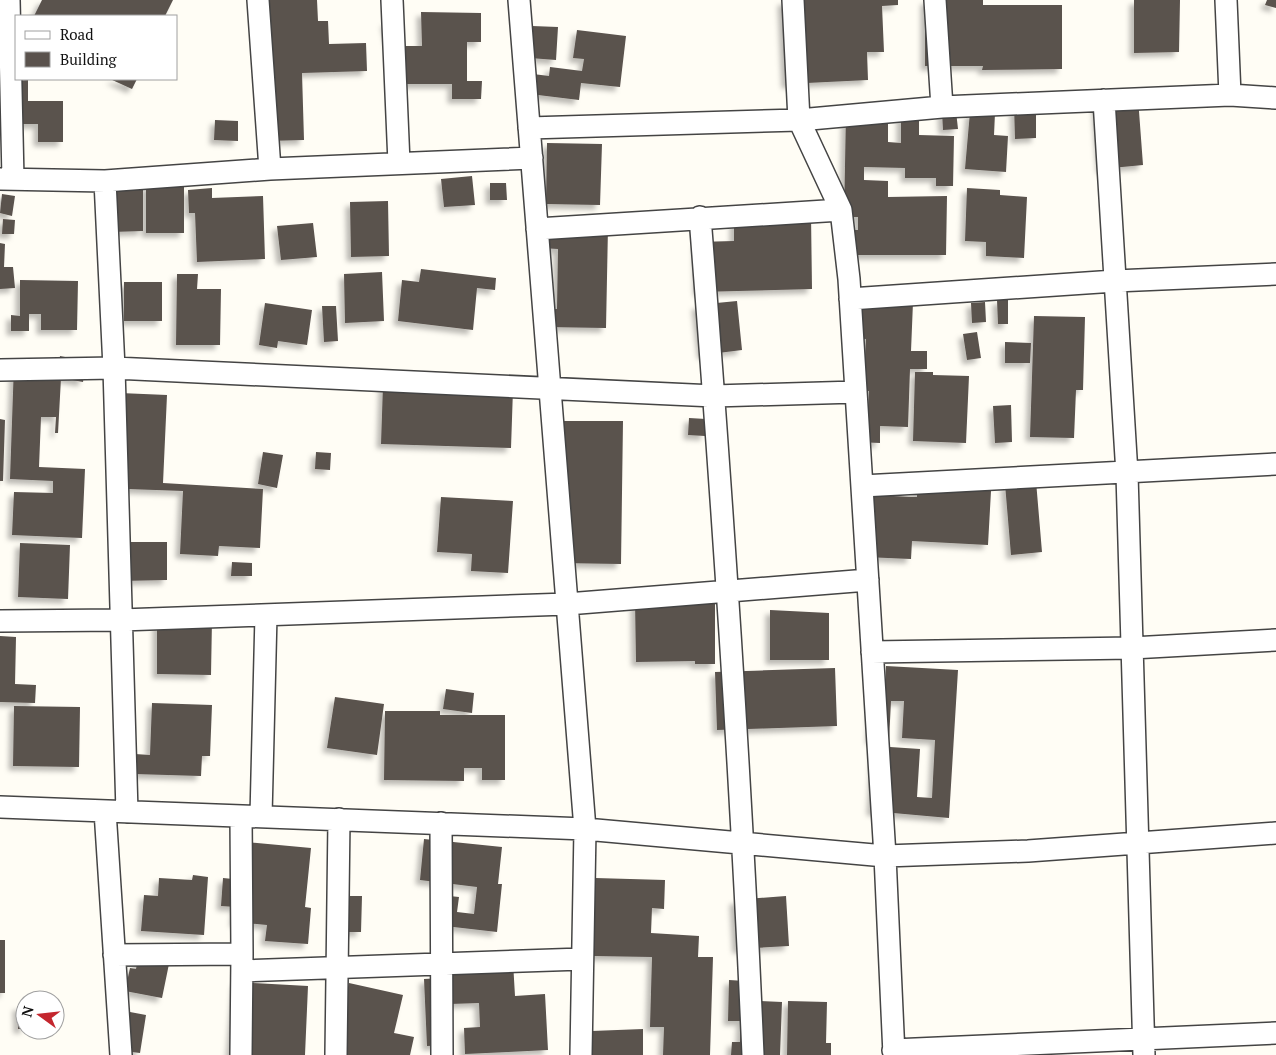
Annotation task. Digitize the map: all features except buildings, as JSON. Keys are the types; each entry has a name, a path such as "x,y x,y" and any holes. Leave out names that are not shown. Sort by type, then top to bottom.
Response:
{"street":[{"path":"8,0 7,179 105,180 270,169 532,158"},
{"path":"258,0 270,169"},
{"path":"392,0 399,163"},
{"path":"519,0 585,829 581,1055"},
{"path":"793,0 800,120 841,210 850,299 885,856 893,1052 1144,1046 1276,1033"},
{"path":"935,0 942,108"},
{"path":"1226,0 1230,95"},
{"path":"529,128 800,120 942,108 1104,100 1230,95 1276,98"},
{"path":"1104,100 1127,474 1144,1046"},
{"path":"105,180 114,368 127,812"},
{"path":"537,229 841,210"},
{"path":"700,218 728,591 744,843 753,1055"},
{"path":"850,299 1115,281 1276,274"},
{"path":"0,370 114,368 714,396 856,392"},
{"path":"862,486 1127,474 1276,464"},
{"path":"0,621 121,620 567,604 868,580"},
{"path":"241,1055 242,962 266,615"},
{"path":"872,652 1132,648 1276,640"},
{"path":"0,808 585,829 885,856 1028,851 1276,833"},
{"path":"105,811 121,1055"},
{"path":"336,1055 339,819"},
{"path":"441,823 442,1055"},
{"path":"114,954 337,967 582,958"}]}
